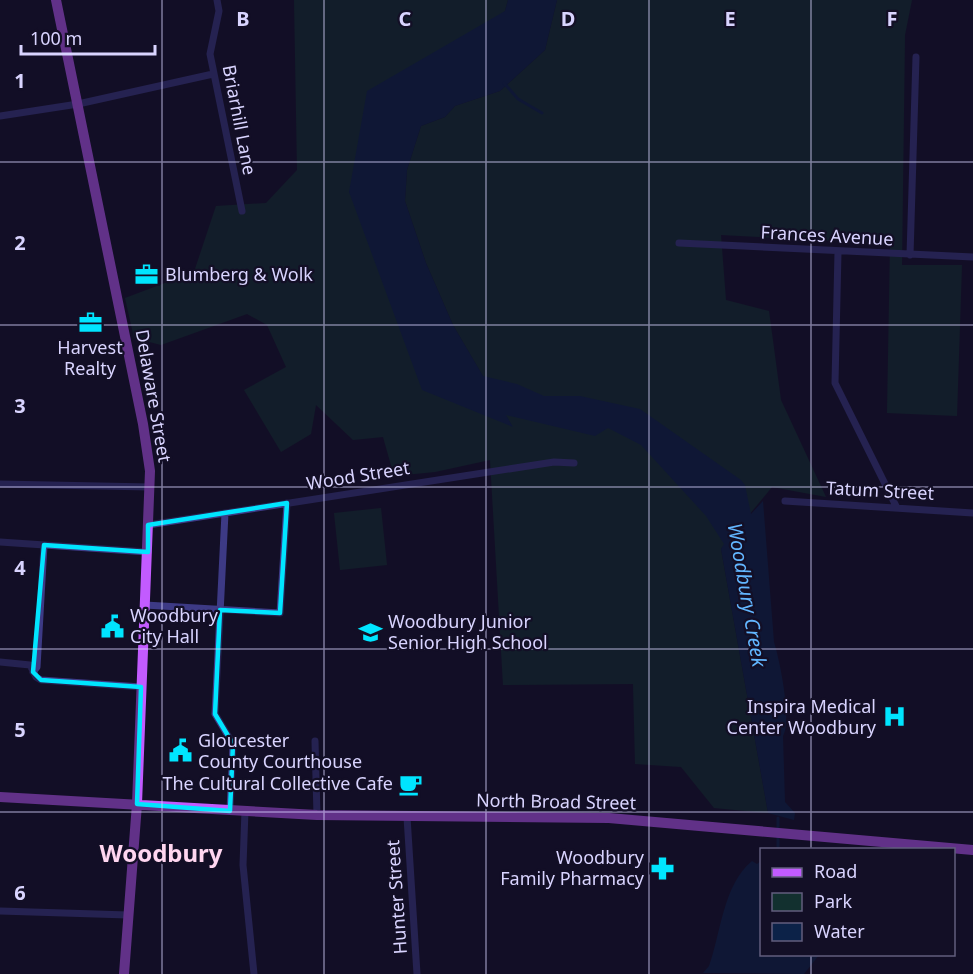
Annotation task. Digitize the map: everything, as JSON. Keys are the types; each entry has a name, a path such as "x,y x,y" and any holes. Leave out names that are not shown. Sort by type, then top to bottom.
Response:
{"main road":[{"name":"Delaware Street","path":"56,0 148,451 150,487 148,552 137,804 124,974"},
{"name":"North Broad Street","path":"0,797 317,815 609,818 951,848"},
{"name":"North Broad Street","path":"955,848 973,850"}],"street":[{"name":"Briarhill Lane","path":"217,0 219,11 210,54 242,210"},
{"path":"910,255 916,57"},
{"path":"0,116 78,104 213,74"},
{"name":"Frances Avenue","path":"679,243 973,257"},
{"path":"838,252 835,383 896,506"},
{"name":"Wood Street","path":"148,525 554,462 574,463"},
{"path":"0,484 150,487"},
{"name":"Tatum Street","path":"785,501 896,506 973,513"},
{"path":"145,605 280,613 287,503"},
{"path":"225,513 215,714 233,744 230,811"},
{"path":"0,542 148,552"},
{"path":"33,672 37,667 44,545"},
{"path":"0,662 30,665 41,680 141,687"},
{"path":"315,741 317,815"},
{"path":"245,812 243,866 254,974"},
{"name":"Hunter Street","path":"407,817 417,974"},
{"path":"0,911 128,915"}],"highlighted area":[{"path":"287,503 280,613 220,610 215,714 233,744 230,811 137,804 141,687 41,680 33,672 44,545 148,552 148,525"}],"green space":[{"path":"294,0 508,0 505,11 349,192 512,426 453,325 426,263 405,201 407,170 421,126 445,117 455,106 500,91 545,50 557,0 912,0 905,35 902,265 962,265 957,416 887,413 890,244 721,235 726,300 769,311 781,400 826,497 772,487 721,549 768,813 714,808 681,767 635,764 633,684 503,685 490,460 435,472 394,476 383,437 353,440 316,405 311,434 281,452 244,390 286,367 267,325 247,314 161,345 134,338 125,298 194,272 216,206 266,203 297,170"},
{"path":"381,508 387,565 340,570 334,513"}],"water":[{"path":"508,0 557,0 545,50 500,91 455,106 445,117 421,126 407,170 405,201 426,263 453,325 483,376 517,384 544,396 580,396 640,409 741,480 745,485 751,514 763,501 774,642 786,704 783,736 785,802 795,813 794,820 768,813 721,549 724,544 706,516 641,445 608,428 595,436 506,415 513,427 422,390 349,192 367,91 505,11"},
{"path":"752,861 757,864 760,862 760,956 818,956 804,974 703,973 709,966 729,896 742,871"}],"waterway":[{"path":"504,83 518,99 542,113"},
{"name":"Woodbury Creek","path":"778,818 778,830"},
{"name":"Woodbury Creek","path":"778,836 778,848"}],"place":[{"name":"Blumberg & Wolk","path":"147,275"},
{"name":"Harvest Realty","path":"90,322"},
{"name":"Woodbury City Hall","path":"112,626"},
{"name":"Woodbury Junior Senior High School","path":"370,632"},
{"name":"Inspira Medical Center Woodbury","path":"894,717"},
{"name":"Gloucester County Courthouse","path":"180,751"},
{"name":"The Cultural Collective Cafe","path":"411,784"},
{"name":"Woodbury Family Pharmacy","path":"662,868"}],"district":[{"name":"Woodbury","path":"161,854"}]}
